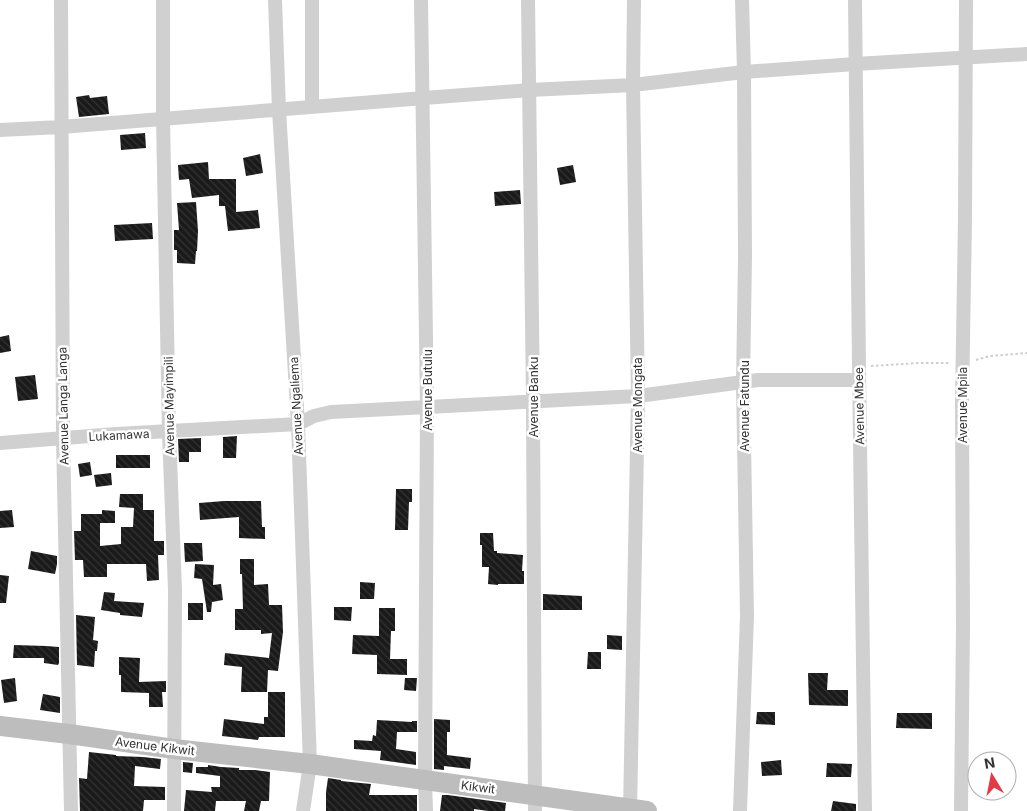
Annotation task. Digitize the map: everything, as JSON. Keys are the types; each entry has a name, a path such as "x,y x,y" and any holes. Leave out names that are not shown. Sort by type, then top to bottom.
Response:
{"main road":[{"name":"Avenue Kikwit","path":"0,726 174,749 310,764"},
{"name":"Kikwit","path":"310,764 425,781 535,803 635,810"}],"street":[{"name":"Avenue Langa Langa","path":"61,0 63,438 71,811"},
{"name":"Avenue Mayimpili","path":"164,0 163,118 169,432 175,590 174,811"},
{"name":"Avenue Ngaliema","path":"276,0 279,110 298,424 310,764 303,811"},
{"path":"312,0 312,107"},
{"name":"Avenue Butulu","path":"421,0 424,98 427,406 426,811"},
{"name":"Avenue Banku","path":"528,0 533,401 535,803"},
{"name":"Avenue Mongata","path":"634,0 633,85 638,396 635,810"},
{"name":"Avenue Fatundu","path":"740,811 747,616 743,383 745,258 742,0"},
{"name":"Avenue Mbee","path":"855,0 866,811"},
{"name":"Avenue Mpila","path":"961,811 963,626 962,363 966,0"},
{"path":"0,130 61,127 530,90 633,85 744,72 1027,54"},
{"name":"Lukamawa","path":"0,443 116,434 298,424 314,416 330,412 638,396 758,380 859,373"}],"path":[{"path":"859,373 919,363 962,363 990,356 1027,353"}],"building":[{"path":"89,95 90,98 107,96 109,114 79,117 76,97"},
{"path":"145,133 146,148 121,150 120,135"},
{"path":"260,154 263,173 246,176 243,158"},
{"path":"208,162 209,179 236,179 236,212 258,210 260,228 228,231 225,206 219,206 219,195 192,198 189,179 179,180 178,165"},
{"path":"573,165 576,182 560,185 557,168"},
{"path":"520,190 521,204 495,206 494,192"},
{"path":"196,202 198,231 195,264 177,263 177,250 174,250 174,230 179,230 177,203"},
{"path":"152,223 153,239 115,241 114,225"},
{"path":"9,335 11,351 0,353 0,337"},
{"path":"35,375 38,399 18,401 15,377"},
{"path":"237,436 236,458 223,458 223,437"},
{"path":"201,438 201,452 189,452 189,462 179,462 178,439"},
{"path":"116,455 150,455 150,468 116,468"},
{"path":"90,462 92,475 80,477 78,464"},
{"path":"111,473 112,485 96,487 94,475"},
{"path":"396,489 412,489 412,502 409,502 408,530 395,530"},
{"path":"120,494 143,494 143,510 154,510 154,541 164,541 164,555 158,555 159,580 147,581 146,564 107,564 107,577 84,577 83,560 75,560 74,531 81,531 81,514 102,514 102,510 115,511 115,523 100,523 100,546 121,544 121,527 133,527 134,508 119,507"},
{"path":"261,501 262,527 265,527 265,539 239,538 239,517 200,520 199,503"},
{"path":"12,510 14,527 0,528 0,511"},
{"path":"480,533 493,533 494,551 497,551 497,553 523,555 522,571 524,571 524,584 488,584 489,567 482,567"},
{"path":"184,543 202,543 203,561 185,562"},
{"path":"31,551 57,556 55,574 28,569"},
{"path":"240,559 254,559 254,585 268,584 269,605 282,605 283,632 278,671 268,670 267,692 241,692 242,667 224,665 225,653 269,658 272,633 261,634 261,630 235,630 235,609 243,609"},
{"path":"195,564 214,565 213,585 221,584 223,600 212,602 211,612 207,612 202,579 194,578"},
{"path":"0,575 9,576 6,603 0,603"},
{"path":"360,582 375,583 374,599 360,599"},
{"path":"104,592 115,593 114,601 144,603 142,617 120,615 120,613 101,610"},
{"path":"543,594 582,596 582,610 543,610"},
{"path":"188,603 203,603 203,620 188,620"},
{"path":"334,607 352,607 351,621 334,620"},
{"path":"379,608 395,608 395,631 391,631 390,659 407,659 407,675 377,674 377,655 352,654 353,635 379,636"},
{"path":"76,615 95,617 93,640 98,641 94,667 77,665"},
{"path":"607,635 622,636 622,650 607,649"},
{"path":"14,645 59,647 59,663 58,665 44,663 44,658 13,658"},
{"path":"588,652 601,652 601,669 587,669"},
{"path":"119,657 140,658 139,682 166,681 166,692 162,692 163,707 149,707 149,693 121,692"},
{"path":"808,673 828,673 827,690 848,690 848,706 809,705"},
{"path":"15,678 17,701 4,703 1,680"},
{"path":"405,678 417,678 416,691 404,690"},
{"path":"268,692 285,692 285,737 259,737 258,740 222,736 224,719 264,724 264,717 268,717"},
{"path":"43,694 60,697 60,713 40,710"},
{"path":"757,712 775,712 775,725 756,724"},
{"path":"897,713 932,713 932,729 896,728"},
{"path":"434,719 450,720 450,732 447,732 447,755 471,758 470,769 444,766 444,770 434,769"},
{"path":"377,720 417,721 417,732 397,732 396,749 416,752 416,765 380,760 381,751 354,749 354,740 372,741 373,735 376,736"},
{"path":"89,752 161,759 160,769 135,766 134,786 165,787 165,800 144,800 143,811 80,811 79,778 87,779"},
{"path":"781,760 782,775 762,776 761,762"},
{"path":"183,762 193,763 192,773 183,772"},
{"path":"827,763 852,764 851,777 826,777"},
{"path":"208,765 270,772 269,801 261,801 259,811 244,811 246,801 216,801 215,811 184,811 186,790 212,792 211,787 220,787 220,776 196,773 196,767 208,767"},
{"path":"328,778 371,784 369,795 417,795 417,811 326,811"},
{"path":"442,795 506,803 505,811 474,809 474,811 440,811"},
{"path":"833,801 856,804 856,811 831,811"}]}
